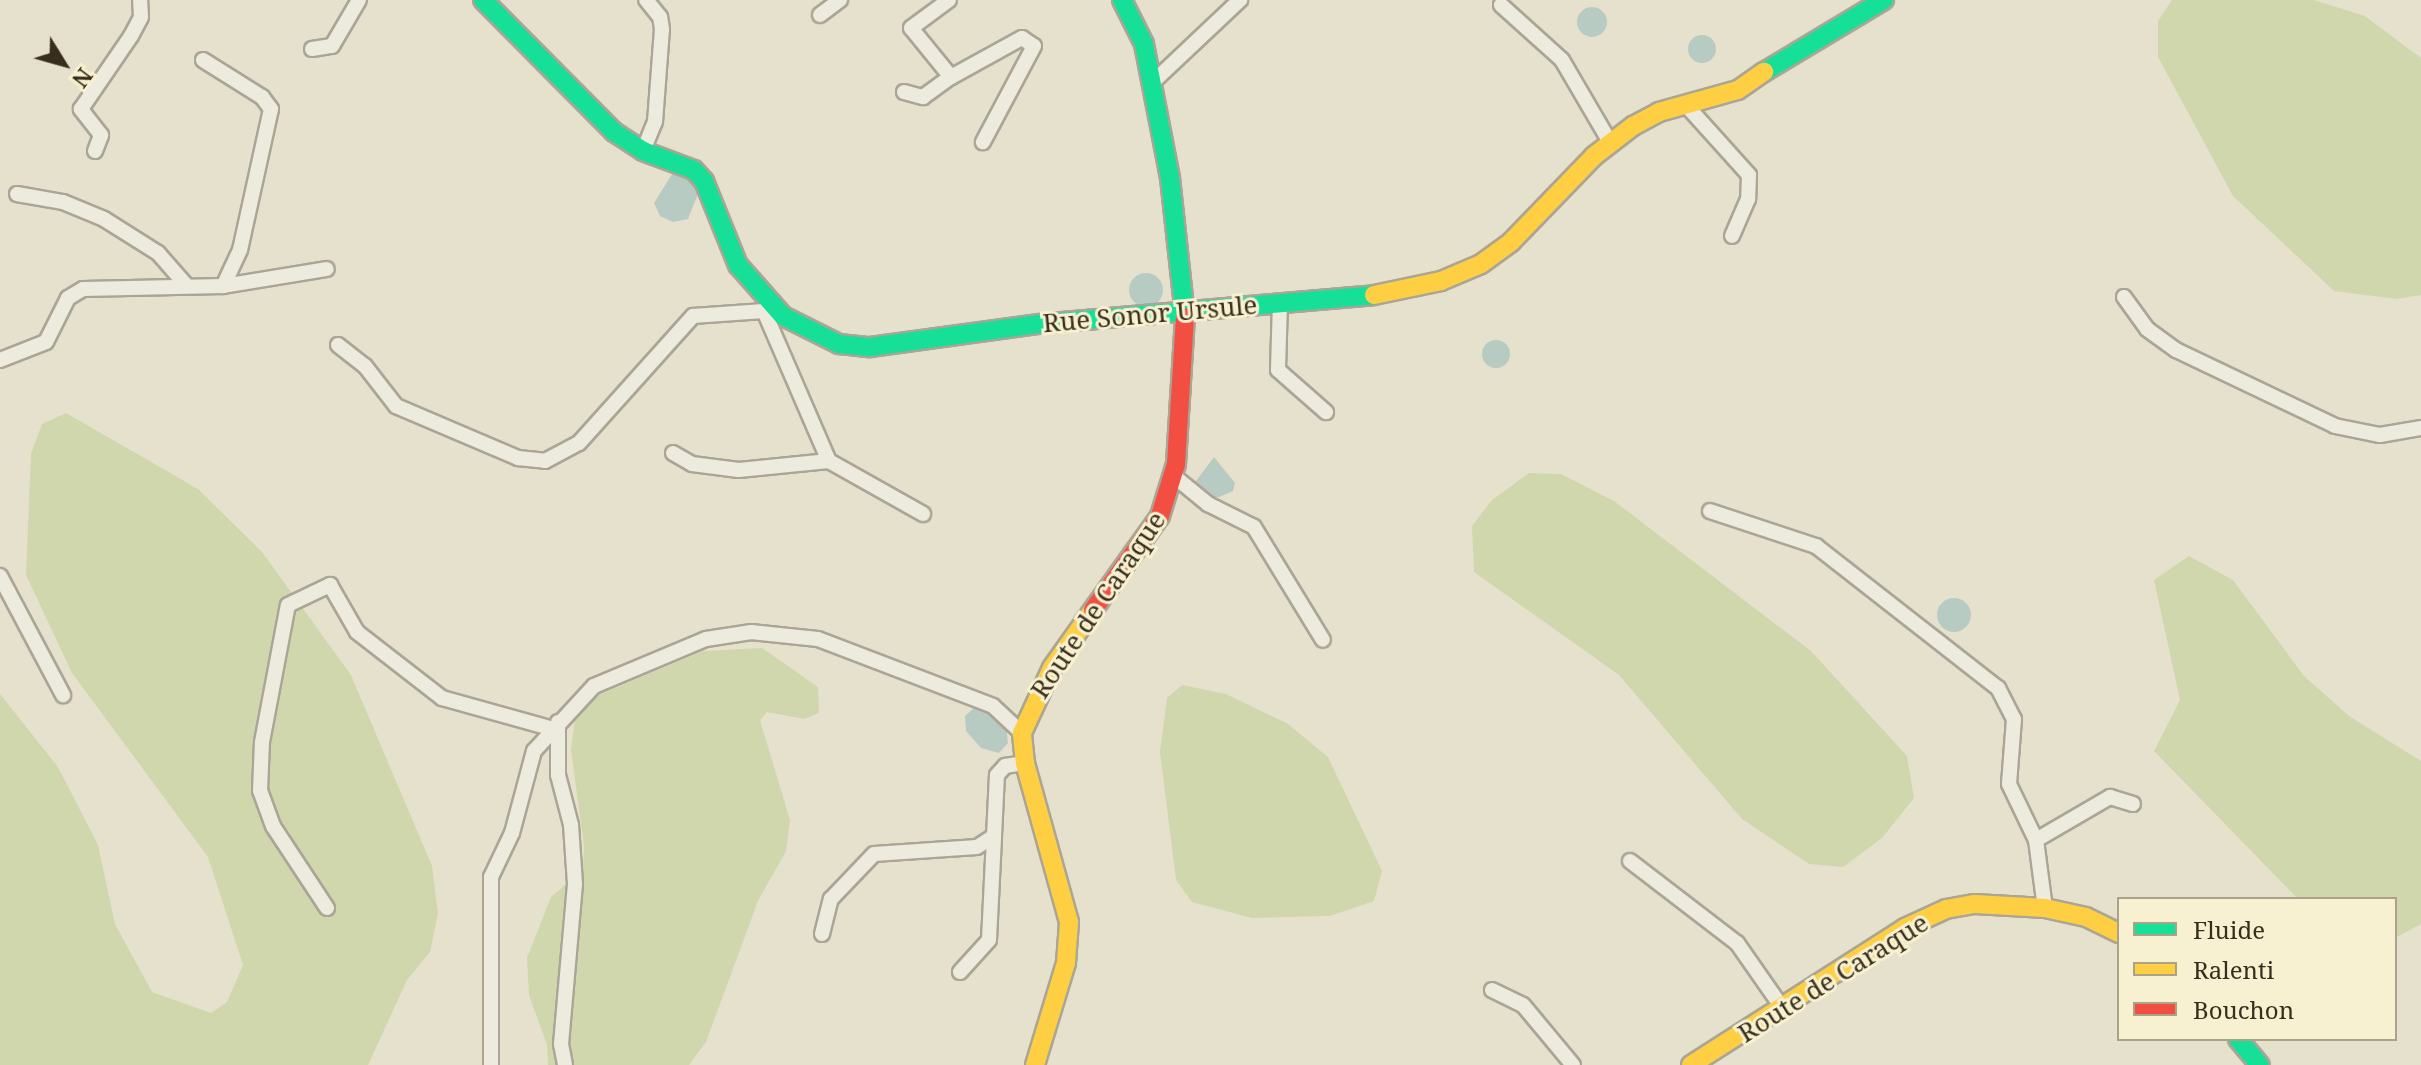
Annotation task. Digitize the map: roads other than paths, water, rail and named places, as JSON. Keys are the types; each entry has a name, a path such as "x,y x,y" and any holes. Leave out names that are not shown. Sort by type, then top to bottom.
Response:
{"street":[{"path":"95,151 101,135 81,109 131,36 141,17 140,0"},
{"path":"312,49 332,46 359,0"},
{"name":"Rue Sonor Ursule","path":"483,0 590,111 643,151 676,160 704,181 725,244 767,307 812,334 870,347 1280,302 1384,294 1462,273 1511,242 1610,142 1646,119 1738,90 1789,54 1884,0"},
{"path":"643,151 655,122 662,29 660,17 646,0"},
{"path":"820,15 840,0"},
{"name":"Route de Caraque","path":"1022,733 1052,668 1147,535 1175,477 1185,312 1153,82 1144,44 1122,0"},
{"path":"1153,82 1240,0"},
{"path":"936,3 911,28 951,77"},
{"path":"1501,5 1562,60 1610,142"},
{"path":"904,92 923,97 951,77 1022,38 1034,46 983,142"},
{"path":"203,60 262,97 271,109 240,250 223,286"},
{"path":"1686,105 1749,175 1748,199 1732,236"},
{"path":"17,194 63,202 104,219 158,253 187,286"},
{"path":"0,360 46,342 68,298 83,289 223,286 327,269"},
{"path":"2124,297 2147,329 2176,350 2335,426 2380,435 2421,428"},
{"path":"1280,302 1278,370 1326,412"},
{"path":"338,345 365,366 396,406 529,463 545,461 579,443 677,327 693,316 767,307 829,461"},
{"path":"673,453 692,464 739,470 829,461 923,514"},
{"path":"1175,477 1208,504 1254,527 1323,640"},
{"path":"1710,511 1816,546 1998,688 2014,719 2009,784 2036,840 2045,908"},
{"path":"0,576 63,695"},
{"path":"327,908 273,826 260,791 262,742 288,605 302,593 330,585 357,632 442,698 554,725"},
{"path":"491,1065 491,877 512,833 534,751 554,725 594,686 706,639 751,632 818,639 880,661 993,706 1022,733 1025,763 1063,891 1070,930 1066,963 1035,1065"},
{"path":"554,725 558,775 571,825 575,884 561,1044 565,1065"},
{"path":"960,972 989,940 997,775 1005,766 1025,763"},
{"path":"2036,840 2110,797 2133,804"},
{"path":"822,934 831,899 854,869 874,854 977,847 994,836"},
{"path":"1630,861 1737,943 1783,1009"},
{"name":"Route de Caraque","path":"1691,1065 1783,1009 1905,928 1946,909 1975,904 2045,908 2086,917 2117,932"},
{"path":"1492,990 1523,1005 1573,1065"},
{"path":"2240,1041 2260,1065"}]}
